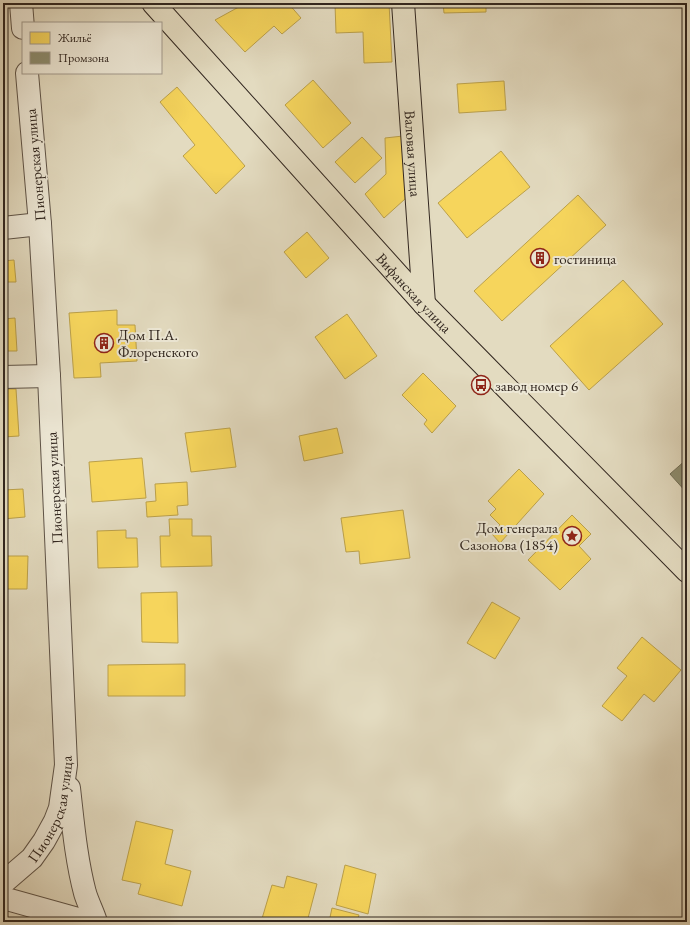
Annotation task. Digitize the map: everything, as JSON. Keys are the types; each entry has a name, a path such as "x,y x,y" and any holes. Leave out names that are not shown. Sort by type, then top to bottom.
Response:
{"main road":[{"name":"Вифанская улица","path":"153,3 424,304 687,572"},
{"name":"Валовая улица","path":"402,3 424,304"}],"street":[{"path":"21,3 23,22"},
{"name":"Пионерская улица","path":"3,883 32,858 44,841 55,821 60,808 66,765 49,376 40,224 27,74"},
{"path":"3,228 40,224"},
{"path":"3,377 49,376"},
{"path":"66,765 79,864 86,894 96,922"},
{"path":"3,898 89,922"}],"building: Жильё":[{"path":"246,3 288,3 301,18 282,34 274,26 245,52 215,20"},
{"path":"389,3 392,62 364,63 363,32 336,33 335,4"},
{"path":"443,3 486,3 486,12 444,13"},
{"path":"313,80 351,123 323,148 285,105"},
{"path":"504,81 506,110 459,113 457,84"},
{"path":"177,87 245,166 216,194 183,156 195,145 160,102"},
{"path":"403,136 405,199 384,218 365,194 386,174 385,138"},
{"path":"362,137 382,158 355,183 335,162"},
{"path":"501,151 530,187 467,238 438,203"},
{"name":"гостиница","path":"578,195 606,225 502,321 474,291"},
{"path":"307,232 329,258 306,278 284,252"},
{"path":"14,260 16,282 3,282 3,261"},
{"path":"623,280 663,324 589,390 550,346"},
{"name":"Дом П.А. Флоренского","path":"117,310 117,325 135,325 137,361 100,363 101,377 74,378 69,313"},
{"path":"347,314 377,356 345,379 315,337"},
{"path":"15,318 17,351 3,351 3,319"},
{"path":"423,373 456,406 432,433 424,424 427,420 402,395"},
{"path":"3,389 16,389 19,436 3,437"},
{"path":"230,428 236,467 191,472 185,433"},
{"path":"337,428 343,453 304,461 299,436"},
{"path":"142,458 146,498 92,502 89,462"},
{"path":"519,469 544,494 500,543 492,534 500,525 490,515 496,509 488,501"},
{"path":"187,482 188,505 177,506 178,515 147,517 146,502 156,501 155,484"},
{"path":"23,489 25,517 3,519 3,490"},
{"path":"403,510 410,558 360,564 359,551 346,552 341,518"},
{"path":"572,515 591,534 579,546 591,559 560,590 528,560"},
{"path":"169,519 192,519 192,536 211,536 212,566 161,567 160,536 170,536"},
{"path":"126,530 126,538 137,538 138,567 98,568 97,531"},
{"path":"3,556 28,556 27,589 3,589"},
{"path":"177,592 178,643 142,642 141,593"},
{"path":"492,602 520,618 495,659 467,643"},
{"path":"642,637 681,670 654,702 644,694 622,721 602,706 627,676 617,668"},
{"path":"185,664 185,696 108,696 108,665"},
{"path":"136,821 173,830 165,864 191,871 182,906 138,894 141,884 122,880"},
{"path":"345,865 376,874 368,914 336,905"},
{"path":"287,876 317,884 307,922 261,922 272,885 284,888"},
{"path":"332,908 359,915 357,922 329,922"}],"building: Промзона":[{"path":"687,459 687,493 670,474"}],"place":[{"name":"гостиница","path":"540,258"},
{"name":"Дом П.А. Флоренского","path":"104,343"},
{"name":"завод номер 6","path":"481,385"},
{"name":"Дом генерала Сазонова (1854)","path":"572,536"}]}
